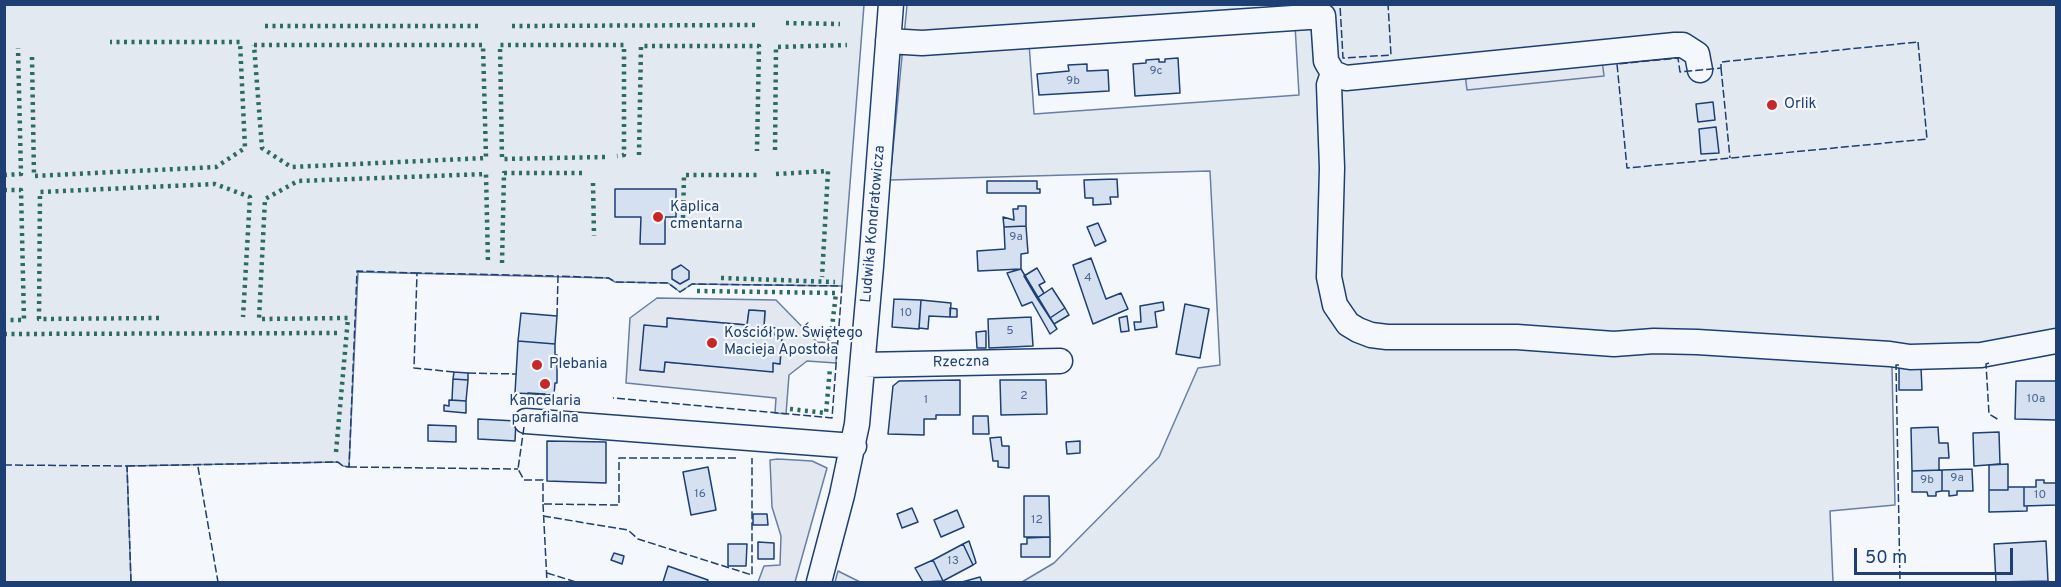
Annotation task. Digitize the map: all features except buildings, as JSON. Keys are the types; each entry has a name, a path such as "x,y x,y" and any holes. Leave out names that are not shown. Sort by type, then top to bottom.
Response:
{"street":[{"name":"Ludwika Kondratowicza","path":"819,582 854,446 863,365 891,4"},
{"path":"888,41 922,44 1323,16 1326,61 1334,73 1346,78 1675,45 1683,45 1697,54 1700,70"},
{"path":"1334,73 1329,85 1332,168 1329,278 1335,305 1348,324 1371,335 1517,337 1614,344 1661,341 1697,342 1910,357 1981,355 2056,341"},
{"name":"Rzeczna","path":"863,365 1060,361"},
{"path":"526,421 854,446"}],"shaded area":[{"path":"4,5 864,5 842,286 692,284 680,292 668,283 615,282 608,278 358,272 349,467 337,462 127,466 131,582 5,582"},
{"path":"907,5 2056,5 2056,351 1992,364 1892,367 1895,505 1830,511 1833,582 1022,582 1054,563 1159,457 1198,368 1220,365 1210,171 890,180","holes":["1295,25 1299,95 1034,114 1029,43"]},
{"path":"1602,60 1604,76 1467,90 1465,74"},
{"path":"657,298 776,300 817,342 837,343 836,363 807,361 789,375 786,414 775,413 776,398 626,383 630,318","holes":["749,310 765,311 764,327 776,328 775,335 782,336 780,364 773,363 772,371 665,362 664,372 640,370 667,327 668,318 747,325"]},
{"path":"770,460 812,461 827,468 795,582 758,582 764,566 780,565 781,536 772,507"},
{"path":"838,571 860,582 835,582"}],"hedge":[{"path":"786,23 840,24"},
{"path":"512,26 755,25"},
{"path":"265,26 478,26"},
{"path":"32,57 34,176 216,167 245,148 240,42 110,42"},
{"path":"254,45 483,45 486,158 291,167 262,148 254,45"},
{"path":"605,157 502,159 500,45 624,45 624,155 617,156"},
{"path":"775,150 776,47 847,45"},
{"path":"639,155 641,46 759,46 757,151"},
{"path":"4,175 21,174 18,48"},
{"path":"776,174 828,171 822,277"},
{"path":"502,263 504,173 584,173"},
{"path":"336,452 348,318 259,319 265,199 298,181 486,174 488,263"},
{"path":"683,218 684,175 758,175"},
{"path":"593,183 594,236"},
{"path":"159,318 39,319 40,192 215,184 250,197 243,317"},
{"path":"4,190 21,190 24,320 4,320"},
{"path":"721,278 835,282"},
{"path":"697,291 836,293 831,336"},
{"path":"4,334 337,333"},
{"path":"790,409 826,413 830,368"}],"fence":[{"path":"1359,4 1340,5 1343,58 1391,55 1388,4"},
{"path":"1918,42 1927,139 1627,168 1617,64 1678,58 1680,72 1721,68 1721,62 1918,42"},
{"path":"1721,68 1730,158"},
{"path":"127,466 338,462 349,467 357,271 417,273"},
{"path":"454,372 414,368 417,273 558,276"},
{"path":"557,316 558,276 609,278 615,282 668,283 680,292 692,284 842,286 832,418 613,398"},
{"path":"1989,363 1986,364 1989,414 1999,420"},
{"path":"1899,365 1896,365 1900,582"},
{"path":"468,373 516,374"},
{"path":"524,427 518,469 524,480 543,480 543,504 619,505 619,458 736,458"},
{"path":"543,516 628,530 638,539 752,575 752,458"},
{"path":"4,465 127,466 131,582"},
{"path":"198,467 218,582"},
{"path":"349,467 518,469"},
{"path":"543,504 547,582"},
{"path":"547,573 576,582"}],"place":[{"name":"Orlik","path":"1772,105"},
{"name":"Kaplica cmentarna","path":"658,217"},
{"name":"Kościół pw. Świętego Macieja Apostoła","path":"712,343"},
{"name":"Plebania","path":"537,365"},
{"name":"Kancelaria parafialna","path":"545,384"}]}
